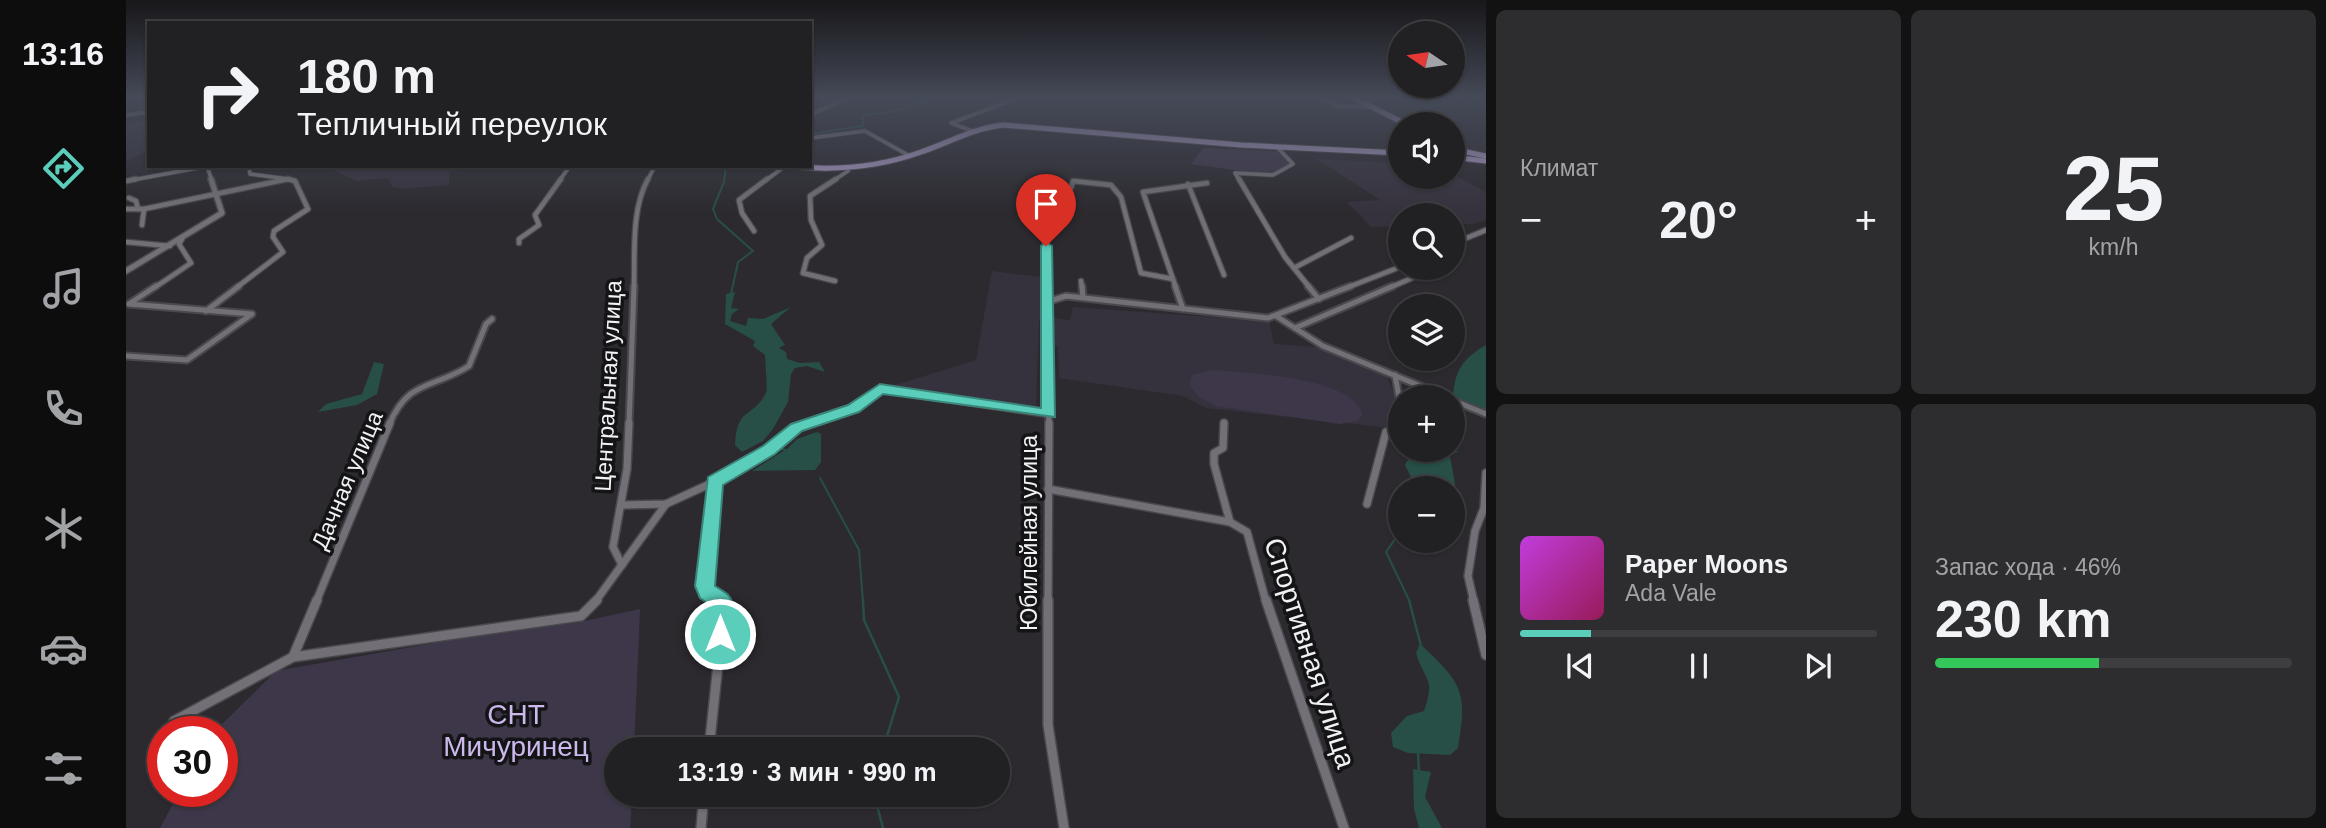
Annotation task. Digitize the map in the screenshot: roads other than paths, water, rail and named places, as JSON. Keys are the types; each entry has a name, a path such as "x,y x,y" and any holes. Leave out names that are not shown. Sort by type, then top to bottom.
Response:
{"main road":[{"path":"811,168 848,171 908,155 964,136"},
{"path":"1136,136 1277,147 1388,152"},
{"path":"1465,159 1486,161"},
{"path":"1465,161 1486,167"}],"street":[{"path":"873,136 908,155"},
{"path":"1277,147 1291,159 1293,164 1289,168 1275,176 1235,173 1294,268 1319,299"},
{"path":"126,181 196,168"},
{"path":"126,271 222,213 208,168"},
{"path":"206,311 283,252 273,236 274,231 307,209 295,181 250,174 249,168"},
{"path":"519,243 519,239 540,225 535,215 569,168"},
{"name":"Центральная улица","path":"622,565 613,547 628,469 636,230 642,189 654,168"},
{"path":"754,231 742,213 739,200 783,168"},
{"path":"835,281 803,273 807,258 822,245 811,220 810,196 848,171"},
{"path":"126,209 141,209 288,179"},
{"name":"Юбилейная улица","path":"1064,828 1048,725 1049,414 1044,187 1071,188 1073,181 1111,185 1118,191 1141,273 1173,279"},
{"path":"1183,309 1143,192 1207,183"},
{"path":"1188,184 1224,275"},
{"path":"129,198 136,201 141,209 142,225"},
{"path":"1465,239 1486,230"},
{"path":"1294,268 1350,238"},
{"path":"128,304 191,263 179,244 182,239"},
{"path":"126,243 170,246"},
{"path":"1046,290 1066,296 1257,318 1276,316 1388,272"},
{"path":"1293,328 1304,327 1321,315 1405,280"},
{"path":"1081,281 1083,297"},
{"path":"1047,302 1066,296"},
{"path":"126,356 187,360 251,314 128,304"},
{"path":"1276,316 1323,346 1420,385"},
{"name":"Дачная улица","path":"293,657 396,408 413,390 434,378 469,366 486,324 492,319"},
{"path":"1395,374 1397,385"},
{"path":"622,505 666,504 702,488 769,450 796,427 853,408 880,389 1049,414"},
{"path":"1465,405 1486,414"},
{"name":"Спортивная улица","path":"1224,423 1223,448 1214,453 1214,464 1230,522 1247,532 1255,569 1344,828"},
{"path":"1367,505 1388,432"},
{"path":"1486,473 1484,508 1475,531 1468,576 1486,655"},
{"path":"710,737 723,608 722,602 707,592 705,586 715,495 714,482"},
{"path":"702,488 715,495"},
{"path":"1048,489 1230,522"},
{"path":"183,716 293,657 581,616 596,601 666,504"},
{"path":"701,828 703,807"}],"waterway":[{"path":"726,168 724,182 713,209 717,219 753,251 738,262 731,294"},
{"path":"779,447 787,451"},
{"path":"820,478 859,550 863,602"},
{"path":"1388,549 1386,552 1410,602"},
{"path":"863,600 864,620 899,697 887,737"},
{"path":"1409,600 1421,646"},
{"path":"1418,753 1419,772"},
{"path":"877,807 883,828"}],"park label":[{"name":"СНТ Мичуринец","path":"516,730"}]}
